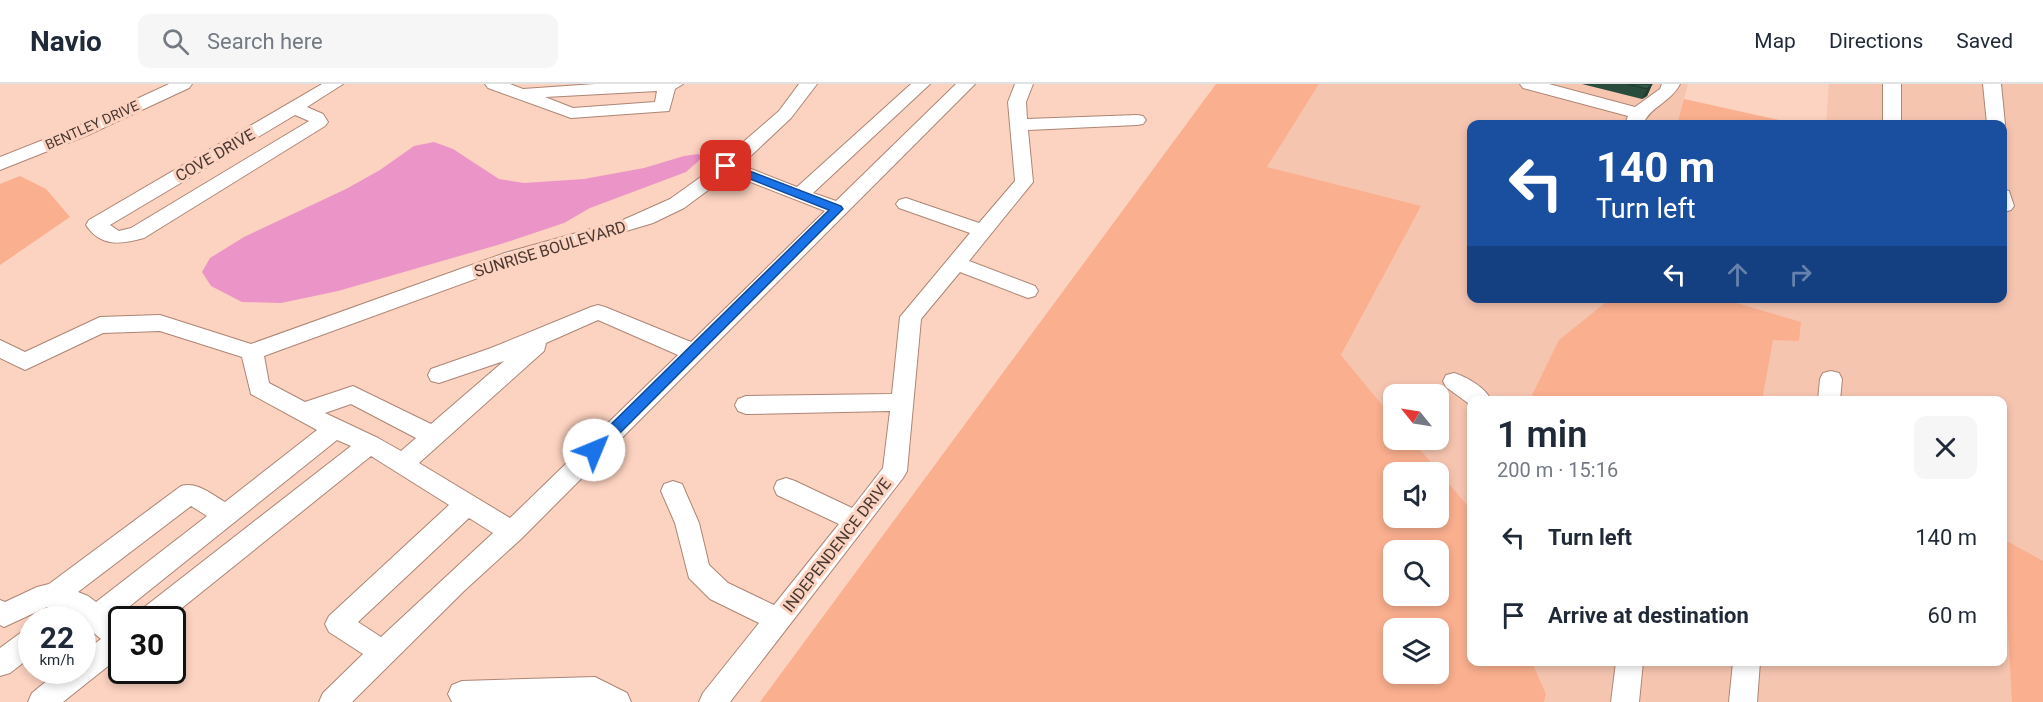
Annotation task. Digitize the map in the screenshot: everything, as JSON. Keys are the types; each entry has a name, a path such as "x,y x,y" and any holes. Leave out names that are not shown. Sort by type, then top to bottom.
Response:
{"street":[{"name":"BENTLEY DRIVE","path":"0,164 82,131 183,84"},
{"name":"COVE DRIVE","path":"295,108 317,118 319,122 137,233 116,238 96,225 334,84"},
{"path":"494,84 571,113 663,106 667,85 674,84"},
{"name":"SUNRISE BOULEVARD","path":"252,352 306,330 343,320 532,252 664,212 726,166 784,116 804,94 808,84"},
{"path":"800,194 921,84"},
{"path":"333,702 512,532 966,84"},
{"name":"INDEPENDENCE DRIVE","path":"713,702 896,471 911,317 1024,182 1017,102 1024,84"},
{"path":"1528,84 1636,118 1667,92 1671,84"},
{"path":"1892,84 1892,120"},
{"path":"1992,84 1996,120"},
{"path":"1019,125 1137,120"},
{"path":"726,166 837,209"},
{"path":"906,204 982,231"},
{"path":"956,263 1028,291"},
{"path":"439,375 598,312 693,352"},
{"path":"0,348 25,362 100,325 160,323 252,352 259,388 335,429 370,444 512,532"},
{"path":"402,464 551,332"},
{"path":"1454,381 1475,396"},
{"path":"303,412 353,395 434,436"},
{"path":"747,405 902,402"},
{"path":"76,606 226,515 335,429"},
{"path":"165,606 370,444"},
{"path":"786,488 856,521"},
{"path":"673,491 687,523 699,570 719,591 778,620"},
{"path":"74,606 190,493 226,515"},
{"path":"384,653 338,624 467,504"},
{"path":"23,606 46,595 66,606"},
{"path":"0,612 4,615 18,608"},
{"path":"0,664 18,650"},
{"path":"96,659 108,650"},
{"path":"1625,702 1630,666"},
{"path":"1743,702 1747,666"},
{"path":"42,702 64,684"},
{"path":"462,694 595,690 617,702"}],"shaded area":[{"path":"1216,84 1319,84 1267,167 1421,206 1341,355 1383,406 1383,450 1420,450 1431,462 1383,462 1383,528 1449,528 1449,484 1467,506 1467,666 1534,666 1546,694 1544,702 760,702"},
{"path":"1319,84 1688,84 1678,120 1467,120 1467,303 2007,303 2007,120 1826,120 1829,84 2043,84 2043,702 1544,702 1546,694 1534,666 2007,666 2007,396 1467,396 1467,509 1449,485 1449,462 1430,462 1420,450 1449,450 1449,384 1383,384 1383,406 1341,355 1420,207 1267,167"},
{"path":"1684,99 1779,120 1678,120"},
{"path":"434,142 453,149 499,179 524,183 584,179 644,168 684,156 698,154 703,157 686,172 590,208 564,223 501,244 338,291 281,303 242,302 211,286 202,272 210,258 244,237 346,189 380,170 414,146"},
{"path":"20,176 46,189 70,217 0,265 0,184"},
{"path":"1605,303 1737,303 1801,322 1799,341 1773,340 1763,396 1533,396 1559,340"},
{"path":"2007,541 2043,561 2043,702 2012,702 2007,611"}],"building":[{"path":"1628,84 1652,84 1647,89"}],"route":[{"path":"594,450 837,209 726,166"}]}
